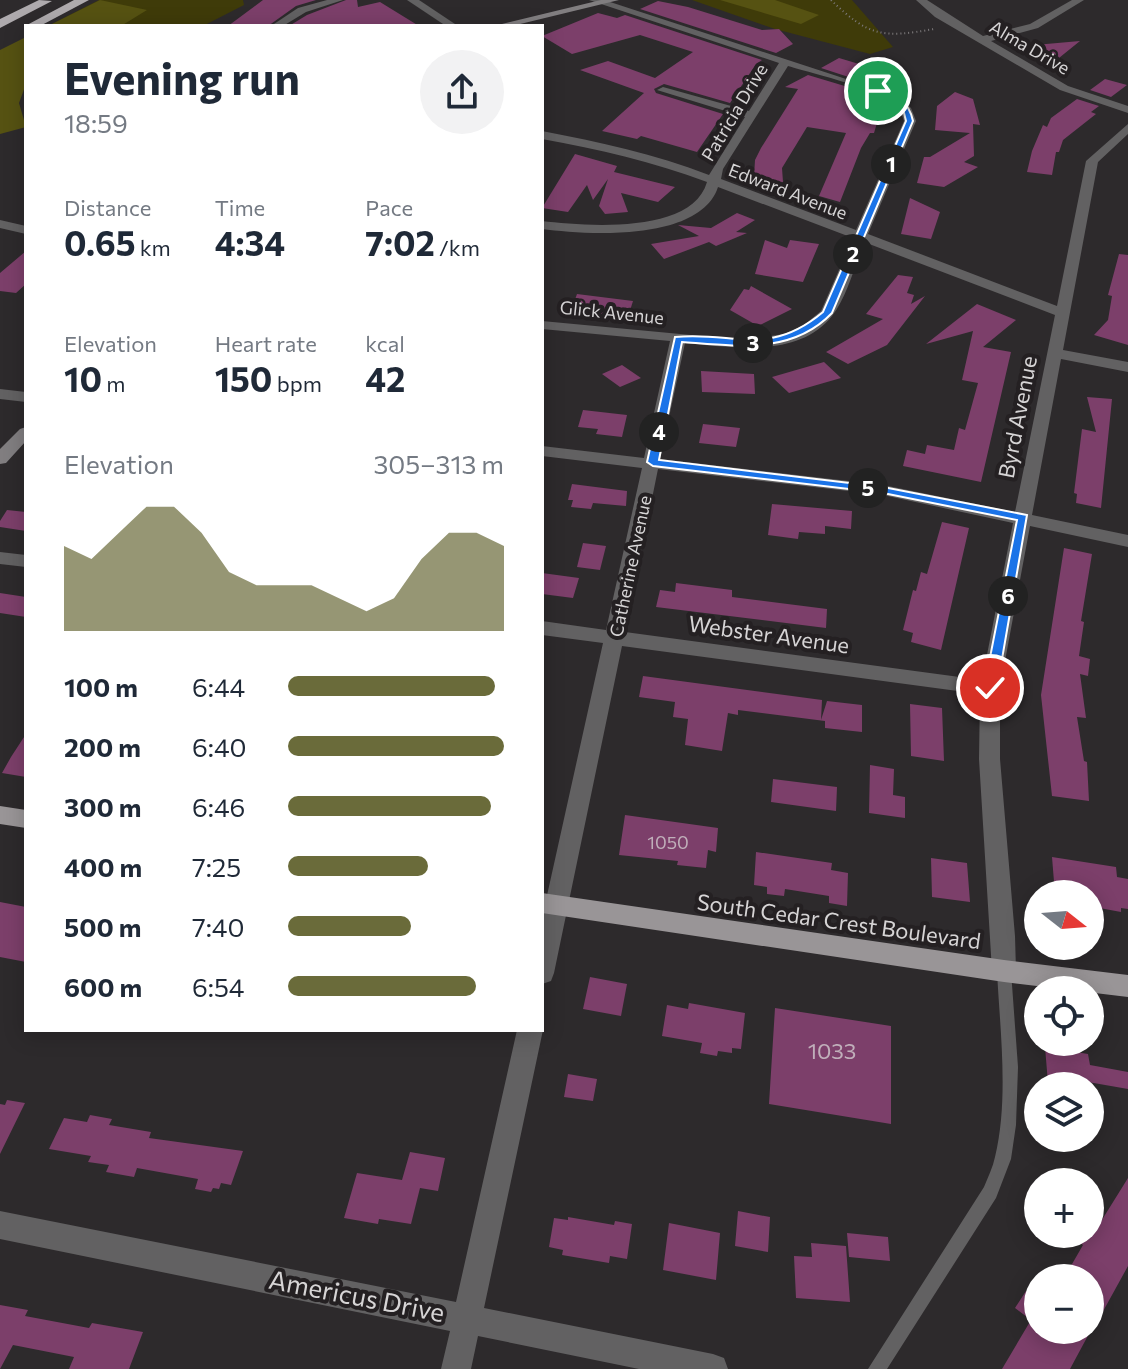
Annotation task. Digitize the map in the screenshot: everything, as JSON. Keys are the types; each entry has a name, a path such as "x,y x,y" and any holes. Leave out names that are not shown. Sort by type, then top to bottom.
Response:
{"highway":[{"path":"0,24 48,0"},
{"path":"34,24 83,0"},
{"path":"13,35 24,29"}],"main road":[{"path":"0,815 24,819"},
{"name":"South Cedar Crest Boulevard","path":"549,904 1004,971 1128,986"}],"street":[{"path":"280,24 310,7 338,0"},
{"path":"412,0 450,24"},
{"name":"Alma Drive","path":"921,0 956,25 1074,93 1128,110"},
{"path":"982,40 1034,26 1079,0"},
{"path":"507,24 603,1 890,96 906,108 910,116 827,313 806,331 760,343 678,339"},
{"name":"Patricia Drive","path":"544,225 598,231 650,225 680,214 705,200 717,183 717,169 786,61"},
{"path":"663,90 752,115"},
{"name":"Byrd Avenue","path":"1004,971 1003,914 988,725 990,688 1092,161 1128,128"},
{"name":"Edward Avenue","path":"544,135 641,155 1062,313"},
{"path":"0,237 13,227"},
{"name":"Glick Avenue","path":"544,325 678,339"},
{"name":"Catherine Avenue","path":"544,953 549,904 615,637 678,339"},
{"path":"1054,353 1128,367"},
{"path":"0,394 24,397"},
{"path":"0,459 24,434"},
{"path":"544,451 883,490 1128,541"},
{"path":"0,558 24,561"},
{"name":"Webster Avenue","path":"544,628 990,688"},
{"path":"456,1369 530,1032"},
{"name":"Americus Drive","path":"0,1225 468,1317 713,1369"}],"lane":[{"path":"877,1369 990,1192 1003,1159 1008,1125 1010,1067 1004,971"}],"path":[{"path":"831,0 874,37 956,25"}],"shaded area":[{"path":"99,0 243,0 244,5 207,24 52,24"},
{"path":"100,0 147,10 124,24 52,24"},
{"path":"692,0 852,0 893,47 870,54 775,29"},
{"path":"720,0 775,0 819,15 801,24"},
{"path":"24,38 24,89 19,103 24,128 0,134 0,50"}],"building":[{"path":"263,0 316,0 296,6 271,24 231,24"},
{"path":"346,0 357,0 358,7 380,2 416,24 292,24"},
{"path":"658,1 762,30 779,29 793,44 776,53 640,9"},
{"path":"598,13 617,18 625,15 762,60 756,64 730,103 664,84 654,89 656,93 723,114 697,152 641,136 637,139 602,131 644,93 580,70 608,61 655,78 693,52 640,35 572,54 544,35"},
{"path":"1080,41 1054,62 1035,45"},
{"path":"839,58 889,73 870,84 821,68"},
{"path":"808,75 858,90 880,113 874,133 870,133 861,148 840,202 819,196 846,133 807,127 782,168 783,182 756,180 754,177 755,160 761,148 798,89 785,87"},
{"path":"1105,79 1127,85 1111,97 1090,90"},
{"path":"955,92 973,99 980,125 973,124 974,156 964,162 978,167 944,187 917,183 924,157 930,157 970,133 935,130 937,106"},
{"path":"1077,99 1099,106 1091,112 1096,114 1063,140 1059,152 1056,152 1052,175 1027,172 1043,125 1047,127 1051,118"},
{"path":"575,154 617,166 614,172 675,187 658,202 621,193 628,212 605,214 599,206 608,179 593,200 587,185 568,212 544,208"},
{"path":"910,198 940,212 931,239 901,234"},
{"path":"737,213 755,220 736,232 747,233 716,246 709,242 664,259 651,244 699,236 678,225 711,228"},
{"path":"765,240 787,248 790,240 819,244 803,282 755,274"},
{"path":"24,253 24,286 16,293 0,291 0,273"},
{"path":"1119,254 1128,255 1128,345 1094,335 1108,320 1112,296 1108,295"},
{"path":"898,275 913,277 907,293 914,295 911,304 925,296 887,345 848,364 826,352 883,319 866,314"},
{"path":"751,286 792,309 758,326 730,310 744,289 749,290"},
{"path":"577,294 633,301 628,317 571,311"},
{"path":"977,304 1016,320 983,347 1011,352 981,482 903,466 907,450 925,454 927,445 954,450 959,428 965,430 978,383 962,380 973,331 926,344"},
{"path":"824,362 841,378 789,393 772,377"},
{"path":"622,365 641,378 620,387 602,374"},
{"path":"701,371 754,374 755,394 702,392"},
{"path":"1087,397 1112,399 1101,508 1076,503 1077,494 1074,493 1082,429 1096,432"},
{"path":"583,410 627,415 622,437 596,434 598,429 578,427"},
{"path":"703,424 740,428 736,447 699,443"},
{"path":"572,484 627,491 626,506 593,503 591,509 571,507 573,500 568,500"},
{"path":"772,504 852,511 851,529 825,526 825,534 799,532 798,539 768,535"},
{"path":"7,510 24,512 24,531 0,527"},
{"path":"942,522 969,528 941,650 911,642 913,633 903,630 913,590 916,591 921,572 927,574"},
{"path":"583,543 606,546 600,570 577,567"},
{"path":"1064,548 1092,554 1081,621 1084,622 1079,656 1090,659 1088,676 1080,674 1086,718 1077,717 1084,761 1087,762 1089,801 1052,796 1041,695"},
{"path":"544,573 579,578 573,598 544,594"},
{"path":"676,583 732,590 732,597 827,609 826,628 656,607 660,590 675,592"},
{"path":"0,593 24,597 24,617 0,613"},
{"path":"643,676 822,700 821,720 827,701 862,705 862,732 825,728 825,721 738,710 738,715 728,713 722,751 685,745 688,719 673,717 675,702 639,697"},
{"path":"910,704 942,708 944,761 911,756"},
{"path":"24,737 24,777 2,773"},
{"path":"870,765 894,769 893,795 905,797 905,818 869,813"},
{"path":"773,779 837,787 836,811 771,802"},
{"path":"625,815 718,828 716,852 708,850 706,868 677,865 678,861 619,855"},
{"path":"756,852 832,863 831,870 848,873 847,906 829,903 829,896 785,889 784,896 767,894 767,887 754,885"},
{"path":"1052,857 1116,867 1117,877 1128,879 1128,909 1121,908 1121,912 1104,909 1104,880 1054,880"},
{"path":"931,858 967,863 970,902 932,897"},
{"path":"0,902 24,907 24,962 0,957"},
{"path":"590,977 627,984 621,1016 583,1009"},
{"path":"689,1003 745,1013 741,1049 732,1048 732,1053 718,1051 717,1056 700,1053 702,1043 662,1036 667,1005 688,1009"},
{"path":"775,1008 891,1026 891,1124 769,1104"},
{"path":"1046,1056 1088,1056 1090,1065 1128,1072 1128,1089 1104,1085 1104,1072 1047,1072"},
{"path":"568,1074 597,1079 593,1101 564,1097"},
{"path":"7,1100 25,1103 0,1154 0,1104 5,1105"},
{"path":"90,1115 112,1119 109,1125 151,1132 149,1138 243,1151 231,1185 221,1183 219,1189 213,1188 211,1192 195,1189 198,1179 137,1168 134,1177 106,1172 109,1165 88,1162 91,1156 49,1149 64,1118 87,1122"},
{"path":"410,1152 445,1158 438,1191 420,1188 411,1224 379,1219 378,1224 344,1218 357,1173 402,1180"},
{"path":"1128,1178 1128,1266 1104,1310 1104,1264 1072,1264 1081,1248 1104,1248 1104,1217"},
{"path":"738,1211 770,1217 768,1252 735,1246"},
{"path":"568,1217 614,1225 615,1221 632,1224 627,1259 610,1256 609,1263 562,1255 563,1250 549,1247 554,1218 568,1220"},
{"path":"669,1223 720,1233 716,1280 663,1270"},
{"path":"847,1233 888,1237 890,1261 849,1257"},
{"path":"811,1243 846,1246 850,1302 796,1298 794,1256 812,1257"},
{"path":"1024,1294 1024,1315 1015,1308"},
{"path":"0,1305 28,1310 25,1316 89,1328 92,1323 143,1332 129,1369 69,1369 74,1357 13,1345 0,1369"},
{"path":"1024,1332 1024,1344 1083,1344 1070,1369 1002,1369"}],"route":[{"path":"878,91 900,102 906,108 910,121 827,313 818,324 806,331 776,341 744,344 678,339 653,462 883,490 1023,517 990,688"}]}
